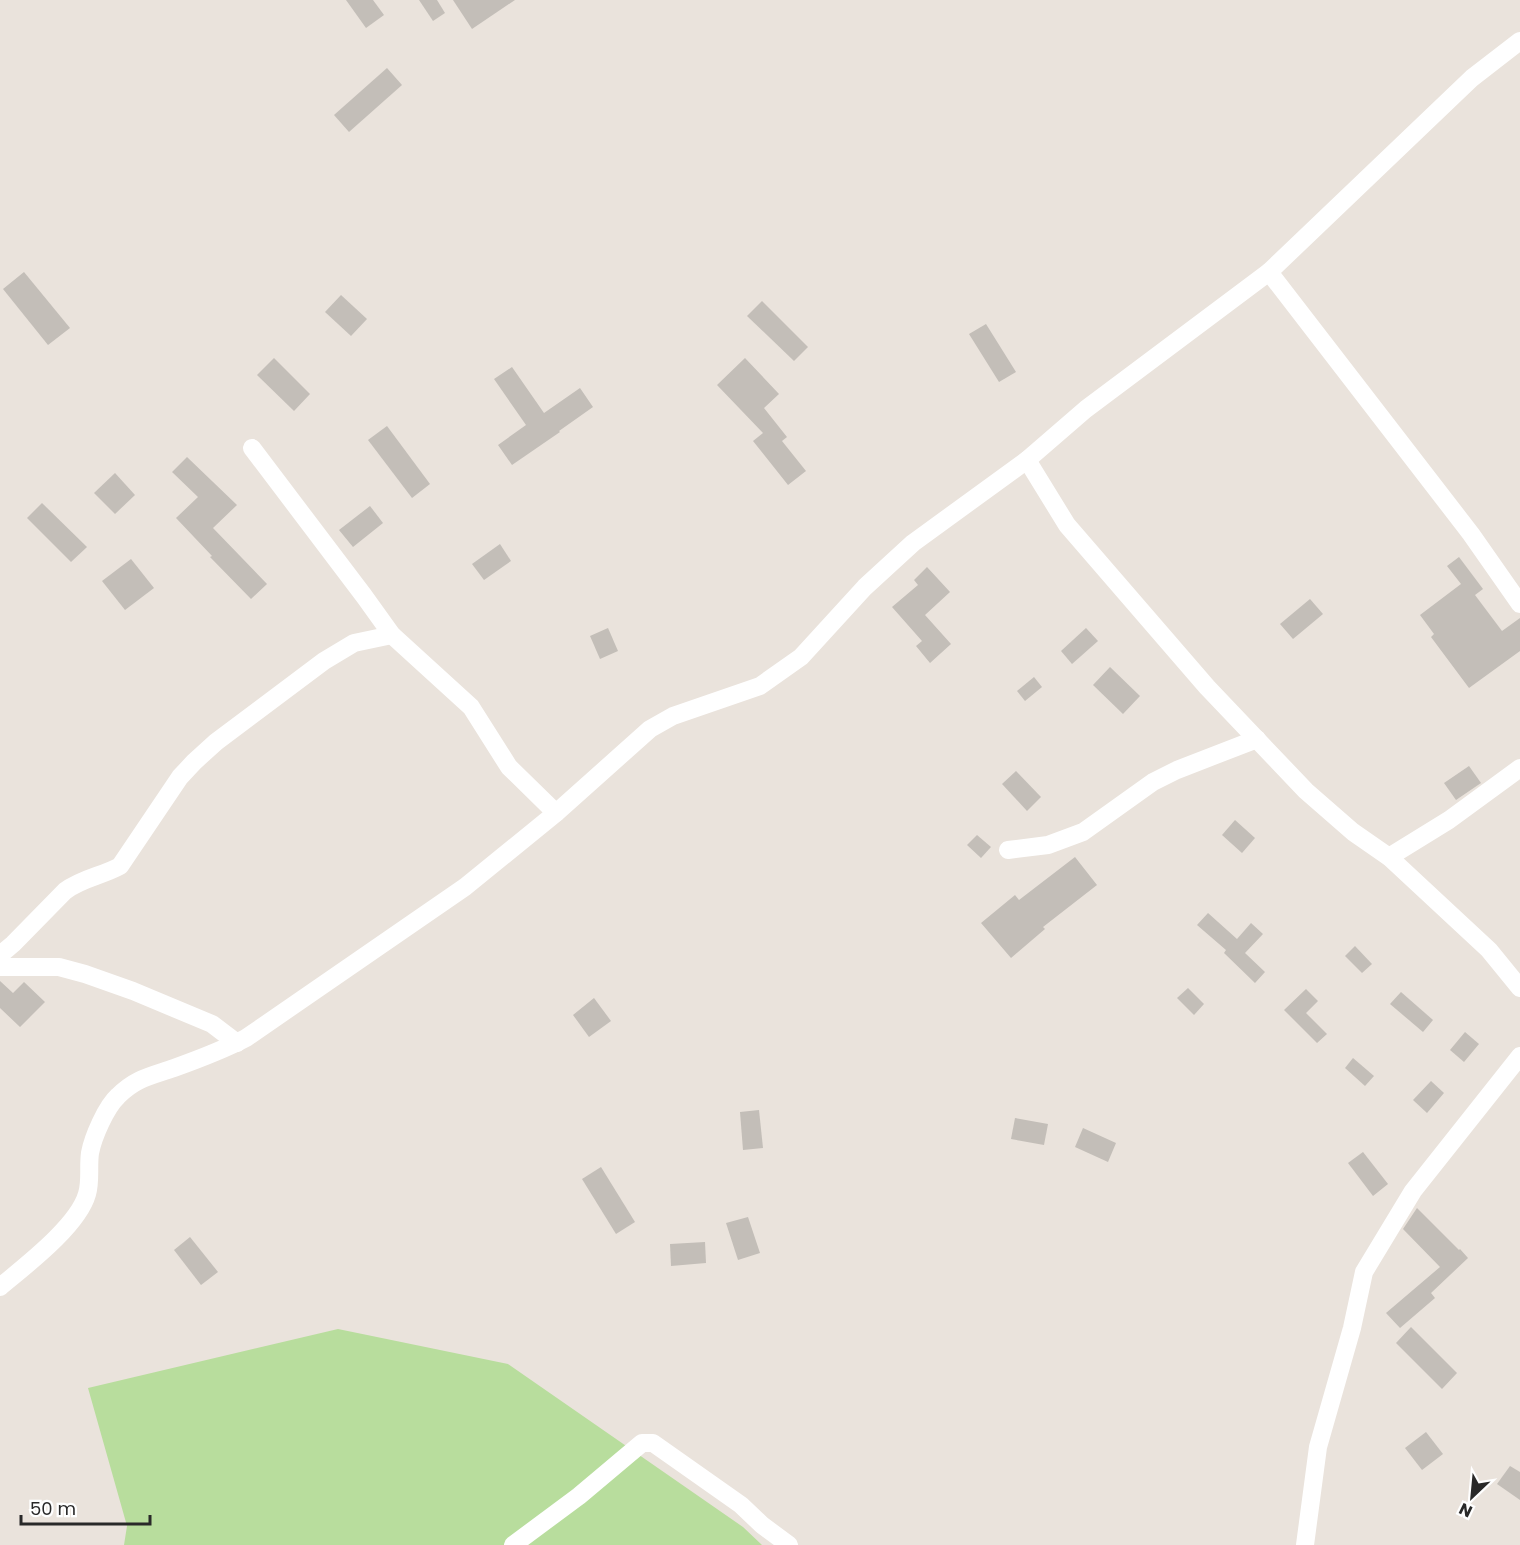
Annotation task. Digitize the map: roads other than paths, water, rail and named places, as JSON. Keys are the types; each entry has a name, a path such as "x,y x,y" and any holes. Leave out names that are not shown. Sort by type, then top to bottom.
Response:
{"street":[{"path":"0,1287 48,1246 80,1210 87,1194 90,1154 95,1136 116,1097 137,1080 210,1055 246,1038 465,887 556,813 650,729 673,716 760,687 801,657 865,587 913,543 1028,460 1086,409 1269,272 1472,78 1520,41"},
{"path":"1269,272 1471,534 1520,604"},
{"path":"252,448 392,635 471,707 508,767 556,813"},
{"path":"1028,460 1067,525 1207,687 1285,770 1330,813 1389,857 1489,950 1520,988"},
{"path":"0,955 73,885 120,866 180,777 216,741 324,661 354,643 392,635"},
{"path":"1008,850 1047,845 1083,832 1153,782 1177,770 1257,739"},
{"path":"1389,857 1449,820 1520,768"},
{"path":"0,967 59,967 85,974 212,1024 237,1043"},
{"path":"1305,1545 1318,1447 1352,1328 1364,1272 1413,1191 1520,1056"},
{"path":"513,1545 579,1496 645,1442 653,1443 741,1504 762,1526 789,1545"}]}
